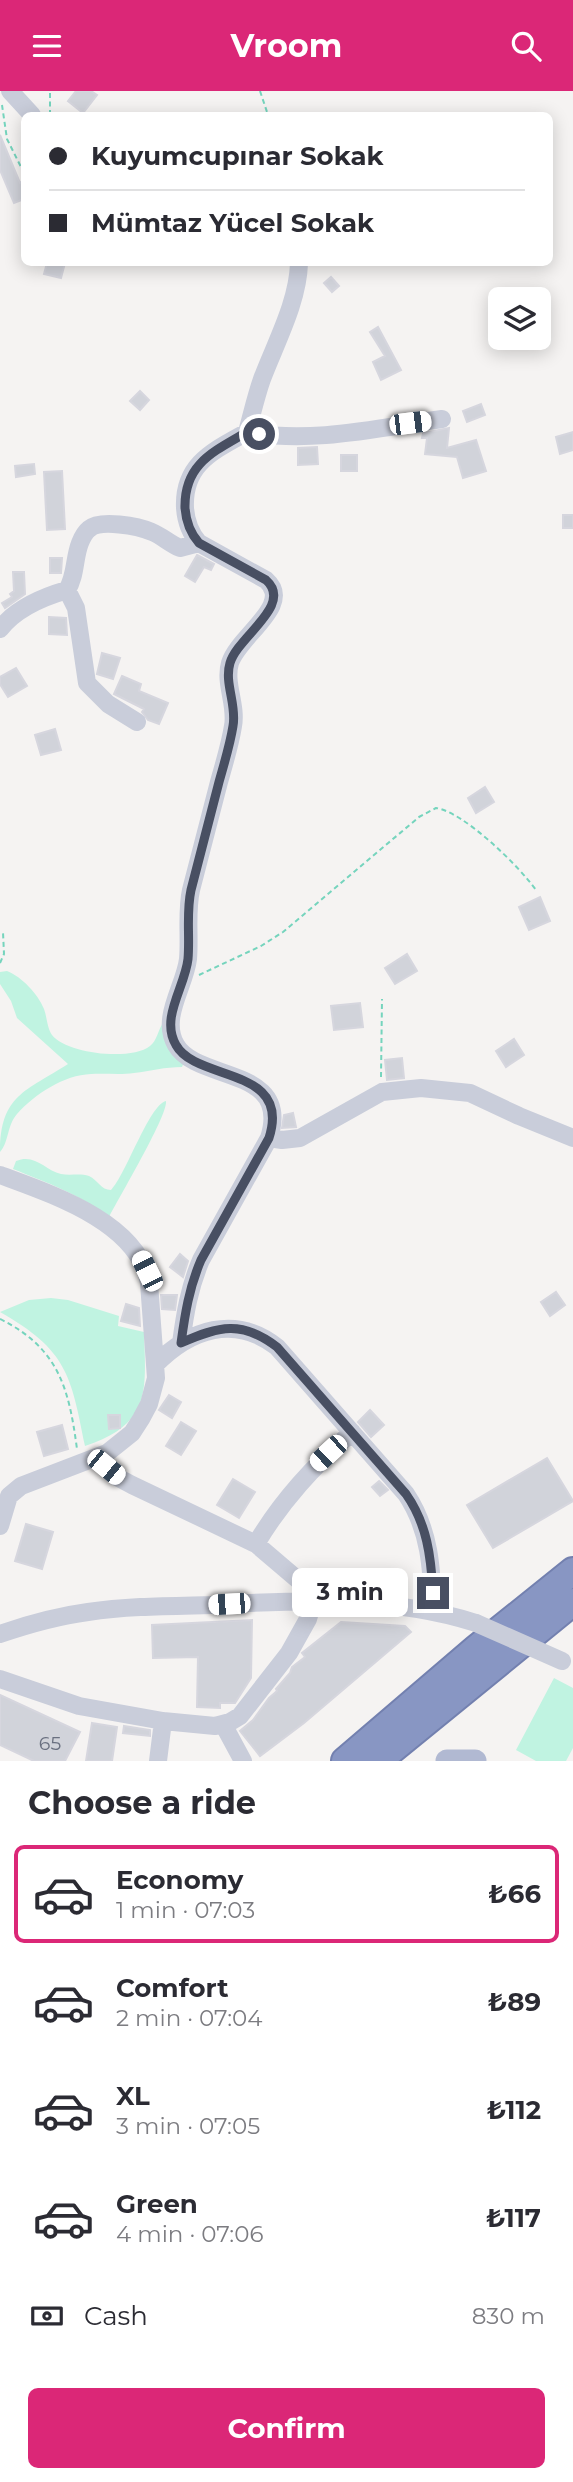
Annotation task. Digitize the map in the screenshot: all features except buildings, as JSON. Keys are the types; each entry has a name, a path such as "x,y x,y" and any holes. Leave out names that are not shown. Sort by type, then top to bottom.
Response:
{"highway":[{"path":"345,1761 573,1570"},
{"path":"378,1761 573,1602"}],"main road":[{"path":"447,1761 475,1761"}],"street":[{"path":"6,97 28,112"},
{"path":"247,432 261,380 295,289 299,266"},
{"path":"181,1343 188,1293 201,1260 269,1138 272,1123 271,1112 262,1093 245,1081 187,1058 175,1044 170,1020 188,960 190,894 234,724 229,666 238,646 271,610 274,599 273,590 266,580 199,543 190,532 186,512 187,481 197,465 247,432 275,436 332,434 442,419"},
{"path":"0,628 28,606 67,590 71,584 82,539 90,527 109,524 132,526 153,532 180,548 199,543"},
{"path":"67,590 76,608 87,683 108,704 137,722"},
{"path":"269,1138 292,1140 308,1135 381,1092 421,1088 460,1091 573,1137"},
{"path":"0,1175 61,1198 82,1209 140,1256 149,1283 156,1378 154,1391 141,1419 120,1443 96,1458 5,1492 0,1526"},
{"path":"155,1365 181,1343 210,1330 226,1327 255,1332 277,1347 417,1510 427,1537 433,1612"},
{"path":"256,1544 277,1510 311,1469 352,1432"},
{"path":"0,1679 79,1706 197,1726 223,1724 240,1716 289,1653 308,1619 313,1602 304,1585 256,1544 117,1477 96,1458"},
{"path":"0,1634 31,1624 89,1612 243,1603 357,1604 433,1612 476,1623 567,1663"},
{"path":"158,1761 163,1721"},
{"path":"223,1724 243,1761"}],"path":[{"path":"50,91 50,112"},
{"path":"260,91 267,112"},
{"path":"6,97 7,139 21,167"},
{"path":"183,982 261,946 283,932 419,817 436,809 454,815 504,853 536,890"},
{"path":"0,963 4,954 3,932"},
{"path":"381,1092 382,999"},
{"path":"0,1319 22,1333 59,1372 71,1412 79,1464"}],"green space":[{"path":"7,971 34,992 44,1009 50,1032 60,1042 100,1053 141,1051 154,1041 163,1023 184,1062 182,1067 129,1074 81,1075 60,1082 32,1099 17,1114 0,1152 1,1133 10,1106 28,1089 68,1064 17,1018 11,1001 0,984 0,972"},
{"path":"166,1101 159,1123 109,1217 75,1195 13,1169 16,1161 29,1159 61,1174 89,1176 111,1190 152,1114"},
{"path":"29,1300 68,1300 119,1316 118,1326 144,1332 145,1372 140,1403 133,1416 122,1427 85,1446 70,1382 53,1352 40,1339 0,1312"},
{"path":"554,1678 573,1688 573,1748 566,1761 536,1761 516,1750"}],"route":[{"path":"259,434 247,432 197,465 187,481 185,493 188,524 194,538 266,580 273,590 274,599 271,610 238,646 229,666 234,724 190,894 188,960 170,1020 173,1038 180,1052 196,1063 227,1073 255,1087 267,1101 272,1123 269,1138 193,1278 188,1293 181,1343 210,1330 226,1327 255,1332 277,1347 330,1405 417,1510 427,1537 433,1593"}]}
